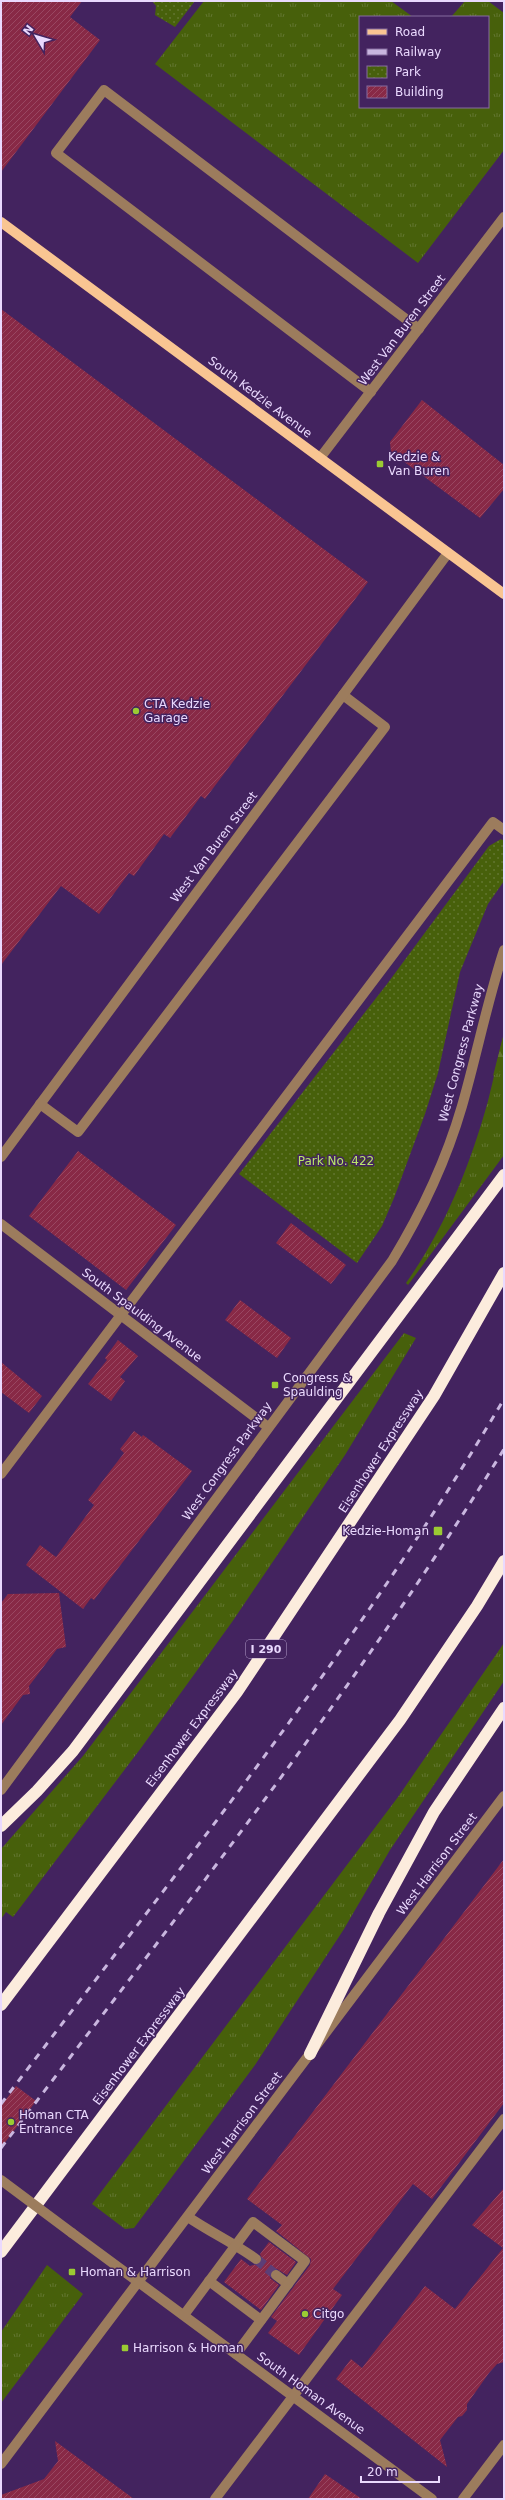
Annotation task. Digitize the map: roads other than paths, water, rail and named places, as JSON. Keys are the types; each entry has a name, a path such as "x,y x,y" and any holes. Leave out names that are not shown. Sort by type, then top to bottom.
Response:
{"highway":[{"path":"1,1826 37,1792 73,1751 504,1175"},
{"name":"Eisenhower Expressway","path":"1,2005 237,1692 434,1396 504,1273"},
{"name":"Eisenhower Expressway","path":"1,2252 400,1720 477,1606 504,1561"},
{"path":"310,2054 379,1913 434,1812 504,1708"}],"main road":[{"name":"South Kedzie Avenue","path":"1,222 504,594"}],"street":[{"path":"371,392 56,153 104,90 419,328"},
{"name":"West Van Buren Street","path":"320,458 504,217"},
{"name":"West Van Buren Street","path":"1,1157 448,553"},
{"path":"40,1104 78,1132 385,727 343,695"},
{"path":"1,1474 493,822 504,830"},
{"name":"West Congress Parkway","path":"1,1790 268,1426 392,1261 415,1223 438,1174 462,1106 481,1027 504,950"},
{"name":"South Spaulding Avenue","path":"1,1224 268,1426"},
{"name":"West Harrison Street","path":"1,2464 504,1796"},
{"path":"216,2499 504,2119"},
{"name":"South Homan Avenue","path":"1,2180 432,2499"},
{"path":"188,2217 213,2234 236,2244 256,2259"},
{"path":"184,2315 253,2222 305,2261 236,2354"},
{"path":"276,2275 288,2284"},
{"path":"209,2281 262,2320"},
{"path":"463,2499 504,2445"}],"tunnel":[{"path":"256,2259 276,2275"}],"railway":[{"path":"1,2104 198,1846 326,1671 388,1582 504,1399"},
{"path":"1,2148 261,1805 324,1718 386,1630 504,1449"}],"place":[{"name":"Kedzie & Van Buren","path":"380,464"},
{"name":"CTA Kedzie Garage","path":"136,711"},
{"name":"Congress & Spaulding","path":"275,1385"},
{"name":"Kedzie-Homan","path":"438,1531"},
{"name":"Homan CTA Entrance","path":"11,2122"},
{"name":"Homan & Harrison","path":"72,2272"},
{"name":"Citgo","path":"305,2314"},
{"name":"Harrison & Homan","path":"125,2348"}],"park label":[{"name":"Park No. 422","path":"336,1161"}]}
